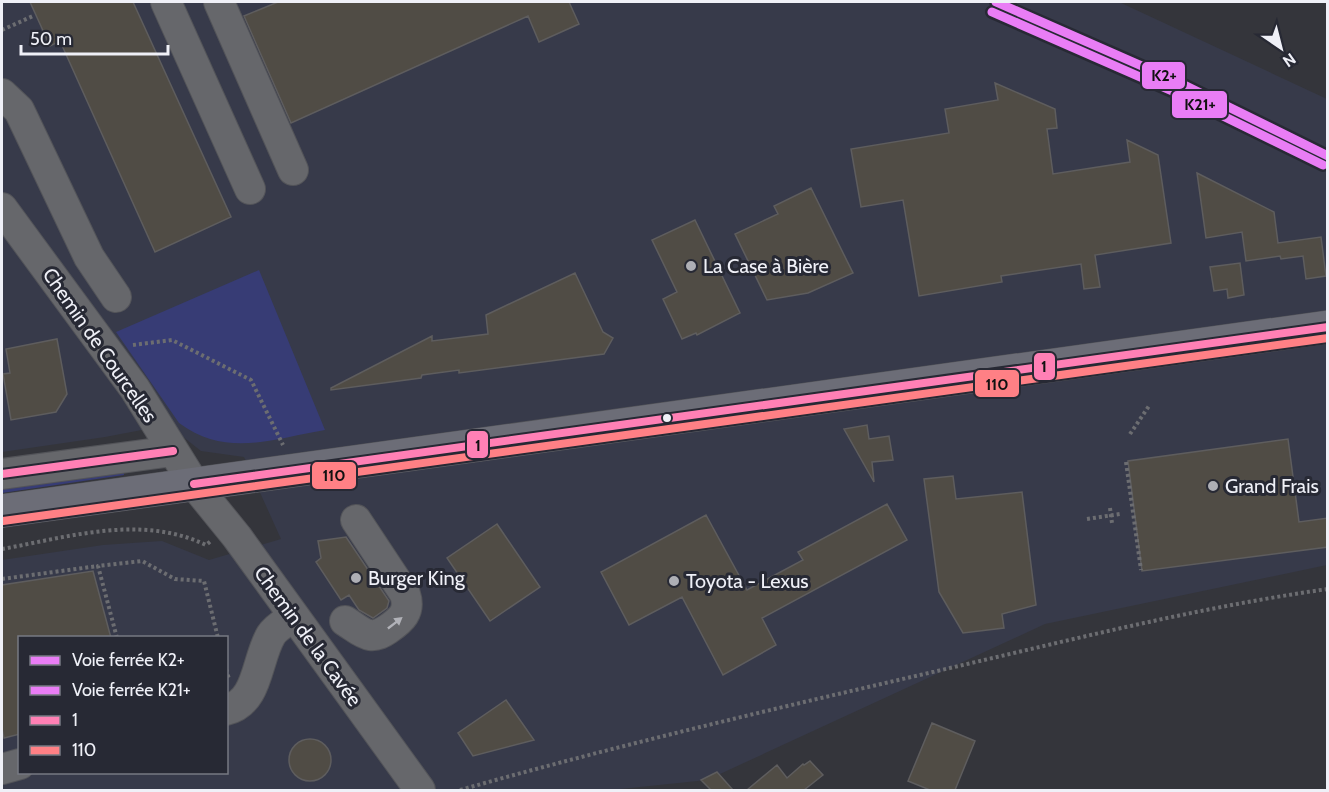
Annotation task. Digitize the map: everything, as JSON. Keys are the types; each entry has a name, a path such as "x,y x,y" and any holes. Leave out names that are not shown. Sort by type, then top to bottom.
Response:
{"main road":[{"path":"2,511 1328,327"}],"street":[{"path":"166,2 250,189"},
{"path":"219,2 293,170"},
{"path":"2,94 19,110 89,257 116,297"},
{"name":"Chemin de Courcelles","path":"2,208 135,389 194,484"},
{"path":"2,474 173,451"},
{"name":"Chemin de la Cavée","path":"194,484 229,528 420,790"},
{"path":"345,621 368,635 379,635 401,620 408,603 405,594 356,520"},
{"path":"228,709 237,707 249,696 272,633 294,617"},
{"path":"2,769 18,765"}],"path":[{"path":"2,30 33,16"},
{"path":"132,346 172,339 251,380 283,445"},
{"path":"1130,434 1149,406"},
{"path":"1126,462 1141,570"},
{"path":"1110,508 1112,523"},
{"path":"1087,519 1120,514"},
{"path":"2,549 112,529 176,533 206,545 229,528"},
{"path":"2,579 142,561 175,579 204,581 218,636"},
{"path":"98,566 116,636"},
{"path":"460,790 821,698 1123,627 1277,596 1328,589"}],"shaded area":[{"path":"2,2 1119,2 1327,99 1327,565 1045,624 707,780 611,790 2,790 2,560 103,545 162,541 209,560 281,539 244,457 201,451 168,425 2,452"},
{"path":"259,270 325,430 250,443 214,440 197,434 179,423 116,332"},
{"path":"123,468 124,475 2,493 2,486"}],"building":[{"path":"30,2 133,2 231,217 155,252 60,41 50,46"},
{"path":"278,2 569,2 579,24 539,42 528,16 291,123 244,16"},
{"path":"995,83 1055,109 1057,128 1047,129 1053,174 1130,162 1127,140 1158,155 1171,243 1095,255 1100,287 1084,289 1081,264 1001,276 1002,282 919,296 903,200 861,207 851,149 949,133 945,109 998,100"},
{"path":"1197,173 1274,212 1278,243 1321,237 1326,276 1306,279 1303,256 1281,259 1280,256 1246,261 1242,232 1206,238"},
{"path":"811,188 853,273 808,293 767,300 735,234 778,214 774,206"},
{"name":"La Case à Bière","path":"695,220 740,313 697,335 696,333 682,339 663,299 677,292 652,240"},
{"path":"1240,263 1244,295 1228,298 1227,289 1214,291 1210,267"},
{"path":"575,273 603,332 613,338 604,354 459,373 459,370 422,375 421,378 331,390 432,336 432,341 488,334 486,315"},
{"path":"57,339 67,394 56,412 11,420 3,374 10,373 6,349"},
{"path":"867,425 869,439 889,436 893,460 872,462 874,482 844,429"},
{"name":"Grand Frais","path":"1288,439 1299,522 1328,518 1328,547 1142,571 1128,461"},
{"path":"953,476 956,499 1022,492 1036,605 1002,614 1004,628 963,633 939,592 924,479"},
{"name":"Toyota - Lexus","path":"887,504 907,540 762,618 776,645 723,675 682,597 629,625 601,572 706,515 747,590 803,560 798,552"},
{"path":"497,524 540,587 490,621 447,558"},
{"name":"Burger King","path":"346,537 389,601 387,608 373,618 359,610 349,595 341,600 316,562 321,558 318,541"},
{"path":"93,571 110,636 18,636 18,734 4,738 2,729 2,585"},
{"path":"506,700 534,740 473,756 458,733"},
{"path":"932,723 975,741 955,790 930,790 908,781"},
{"path":"310,739 318,740 325,745 330,752 330,768 325,775 318,780 310,781 302,780 295,775 290,768 289,760 290,752 295,745 302,740"},
{"path":"810,761 823,775 804,790 747,790 777,765 787,778"},
{"path":"717,772 733,790 711,790 701,780"}],"rail line":[{"name":"K2+","path":"996,2 1176,81 1328,156"},
{"name":"K21+","path":"992,12 1172,91 1323,165"}],"transit line":[{"name":"1","path":"194,484 1328,327"},
{"name":"110","path":"3,521 1328,338"},
{"name":"1","path":"2,474 173,451"}],"place":[{"name":"La Case à Bière","path":"691,266"},
{"name":"Grand Frais","path":"1213,486"},
{"name":"Burger King","path":"356,578"},
{"name":"Toyota - Lexus","path":"674,581"}]}
